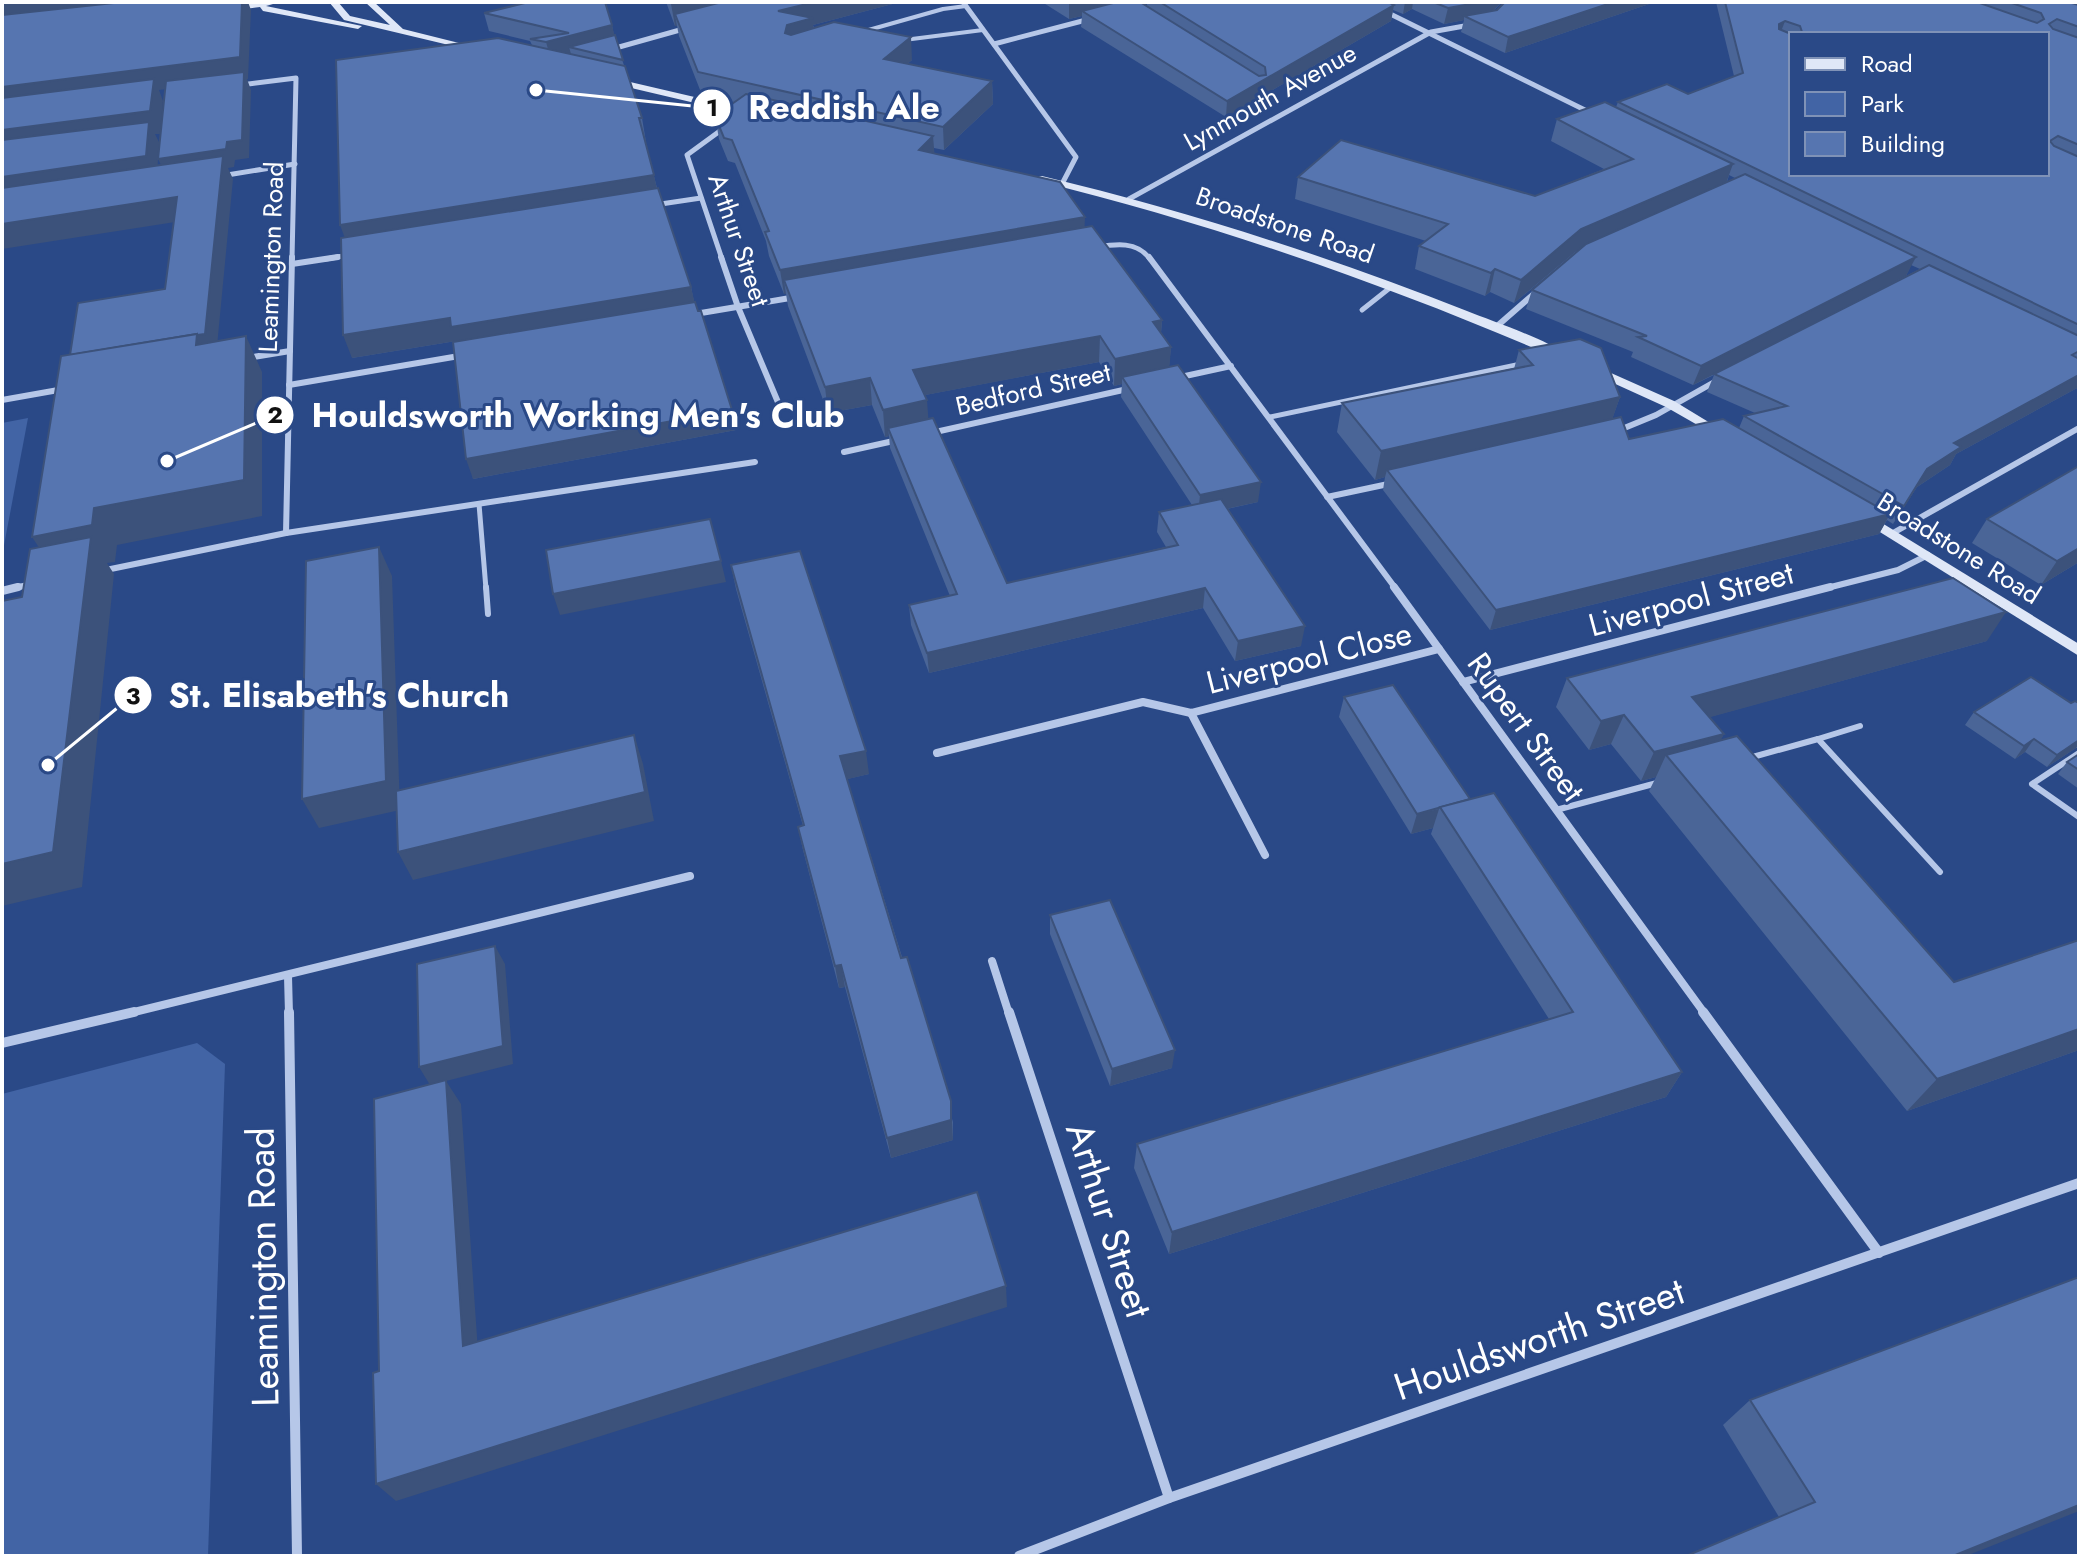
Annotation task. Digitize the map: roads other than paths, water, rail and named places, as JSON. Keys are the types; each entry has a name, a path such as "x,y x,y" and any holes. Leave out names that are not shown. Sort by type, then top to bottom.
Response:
{"main road":[{"path":"216,9 276,2"},
{"path":"333,2 347,18 490,52"},
{"path":"369,2 403,32"},
{"path":"247,5 324,22 403,32"},
{"path":"595,77 762,115"},
{"name":"Broadstone Road","path":"1032,177 1129,199 1214,225 1391,287 1496,327 1670,404 1736,442"},
{"name":"Broadstone Road","path":"1854,511 2079,651"}],"street":[{"path":"1366,2 1598,116"},
{"path":"964,4 1076,157 1062,184"},
{"path":"994,44 1104,15"},
{"name":"Lynmouth Avenue","path":"1129,199 1431,32 1475,24"},
{"path":"610,49 698,26"},
{"name":"Leamington Road","path":"239,86 296,78 286,533"},
{"path":"737,119 747,112"},
{"name":"Arthur Street","path":"728,126 687,155 738,307 780,407"},
{"path":"205,178 295,164"},
{"path":"638,208 701,198"},
{"name":"Rupert Street","path":"1086,248 1122,243 1145,252 1270,417 1879,1253"},
{"path":"292,264 355,254"},
{"path":"1496,327 1538,292"},
{"path":"691,315 799,296"},
{"path":"245,358 290,351"},
{"path":"289,385 475,353"},
{"path":"1172,379 1231,366"},
{"path":"1606,434 1648,421 1670,404 1723,377"},
{"name":"Bedford Street","path":"918,436 1143,385"},
{"path":"2,400 78,387"},
{"path":"1893,533 2079,428"},
{"path":"844,452 904,439"},
{"path":"93,572 286,533 755,462"},
{"path":"1327,497 1401,481"},
{"name":"Liverpool Street","path":"1463,682 1898,570 1928,555"},
{"path":"2,591 48,581"},
{"name":"Liverpool Close","path":"937,753 1143,702 1191,713 1439,649"},
{"name":"Liverpool Close","path":"1191,713 1265,855"},
{"path":"2,1043 690,876"},
{"name":"Arthur Street","path":"992,961 1169,1498"},
{"name":"Leamington Road","path":"288,976 297,1556"},
{"name":"Houldsworth Street","path":"1019,1556 1169,1498 2079,1183"}],"lane":[{"path":"852,35 964,4"},
{"path":"901,41 983,30"},
{"path":"1362,310 1391,287"},
{"path":"1270,417 1523,363"},
{"path":"479,504 488,614"},
{"path":"1741,760 1860,726"},
{"path":"1818,739 1940,872"},
{"path":"2079,753 2032,784 2079,817"},
{"path":"1556,810 1664,781"}],"place":[{"name":"Reddish Ale","path":"536,90"},
{"name":"Houldsworth Working Men's Club","path":"167,461"},
{"name":"St. Elisabeth's Church","path":"48,765"}]}
